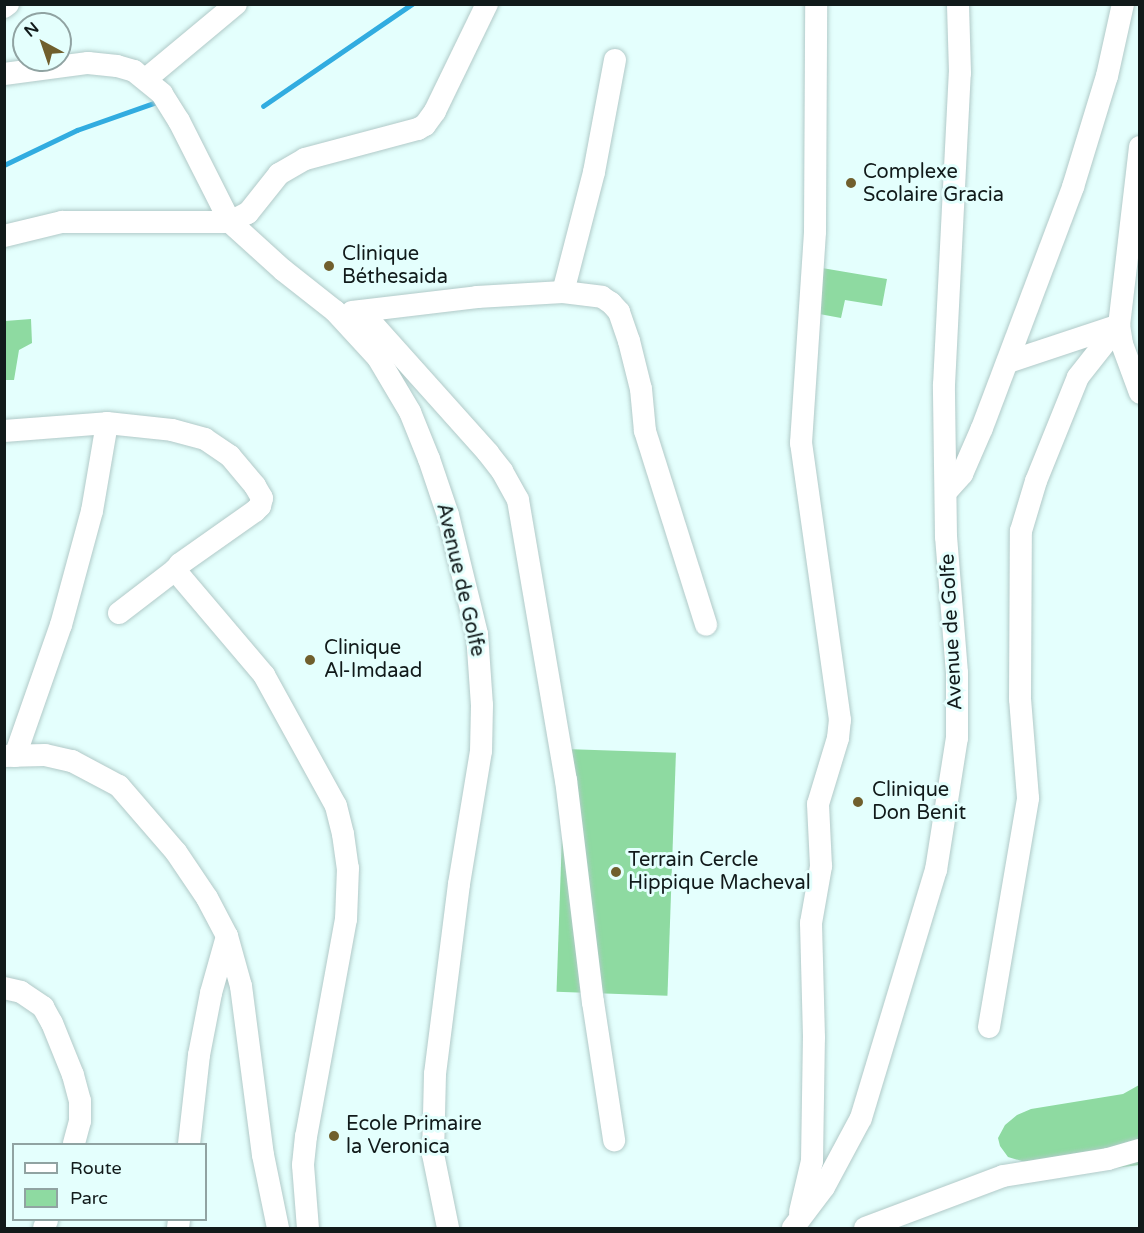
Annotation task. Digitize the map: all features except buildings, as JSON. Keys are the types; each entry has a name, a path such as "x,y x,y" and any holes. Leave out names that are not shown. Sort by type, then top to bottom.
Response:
{"street":[{"path":"146,80 236,4"},
{"path":"4,236 62,222 230,222 248,213 279,174 305,159 418,129 425,124 435,111 487,4"},
{"path":"796,1224 812,1161 814,1038 811,923 821,866 818,804 838,738 840,720 801,442 815,232 816,4"},
{"name":"Avenue de Golfe","path":"796,1224 824,1187 861,1118 936,870 957,738 957,673 946,537 944,385 960,73 958,4"},
{"path":"946,492 962,474 1008,362 1073,187 1107,76 1123,4"},
{"path":"563,292 584,216 615,60"},
{"path":"4,74 88,63 117,66 134,71 162,94 179,121 230,222"},
{"path":"1140,147 1119,325 1122,344 1140,393"},
{"name":"Avenue de Golfe","path":"230,222 283,270 335,311 378,358 410,412 448,515 477,634 482,705 481,751 459,884 435,1074 433,1114 433,1154 448,1228"},
{"path":"335,311 359,313 477,297 563,292 603,297 619,312 624,322 640,389 645,431 706,625"},
{"path":"359,313 371,322 488,453 502,471 518,500 566,780 593,1002 614,1140"},
{"path":"1008,362 1119,325"},
{"path":"989,1027 1028,798 1020,699 1022,531 1035,481 1078,377 1119,325"},
{"path":"106,423 92,511 61,625 10,756 45,755 72,761 119,786 176,852 207,898 227,936 242,986 264,1155 278,1228"},
{"path":"4,431 106,423 172,430 206,439 230,456 255,486 262,498 260,506 255,511 180,564 119,614"},
{"path":"175,570 264,675 336,806 343,834 348,868 346,919 306,1136 303,1165 308,1228"},
{"path":"189,1143 200,1055 211,993 227,936"},
{"path":"4,988 21,992 43,1007 52,1023 73,1075 80,1101 80,1121 74,1143"},
{"path":"865,1228 1003,1176 1108,1159 1140,1150"}],"green space":[{"path":"822,268 887,279 882,306 845,300 841,318 814,313"},
{"path":"31,319 32,343 19,350 14,380 5,380 5,321"},
{"name":"Terrain Cercle Hippique Macheval","path":"565,749 676,753 667,996 557,992"},
{"path":"1139,1085 1139,1165 1067,1174 1008,1157 1000,1146 998,1138 1005,1125 1017,1115 1031,1109 1123,1094"}],"waterway":[{"path":"263,106 412,4"},
{"path":"4,165 77,130 157,102"}],"place":[{"name":"Complexe Scolaire Gracia","path":"851,183"},
{"name":"Clinique Béthesaida","path":"329,266"},
{"name":"Clinique Al-Imdaad","path":"310,660"},
{"name":"Clinique Don Benit","path":"858,802"},
{"name":"Terrain Cercle Hippique Macheval","path":"616,872"},
{"name":"Ecole Primaire la Veronica","path":"334,1136"}]}
